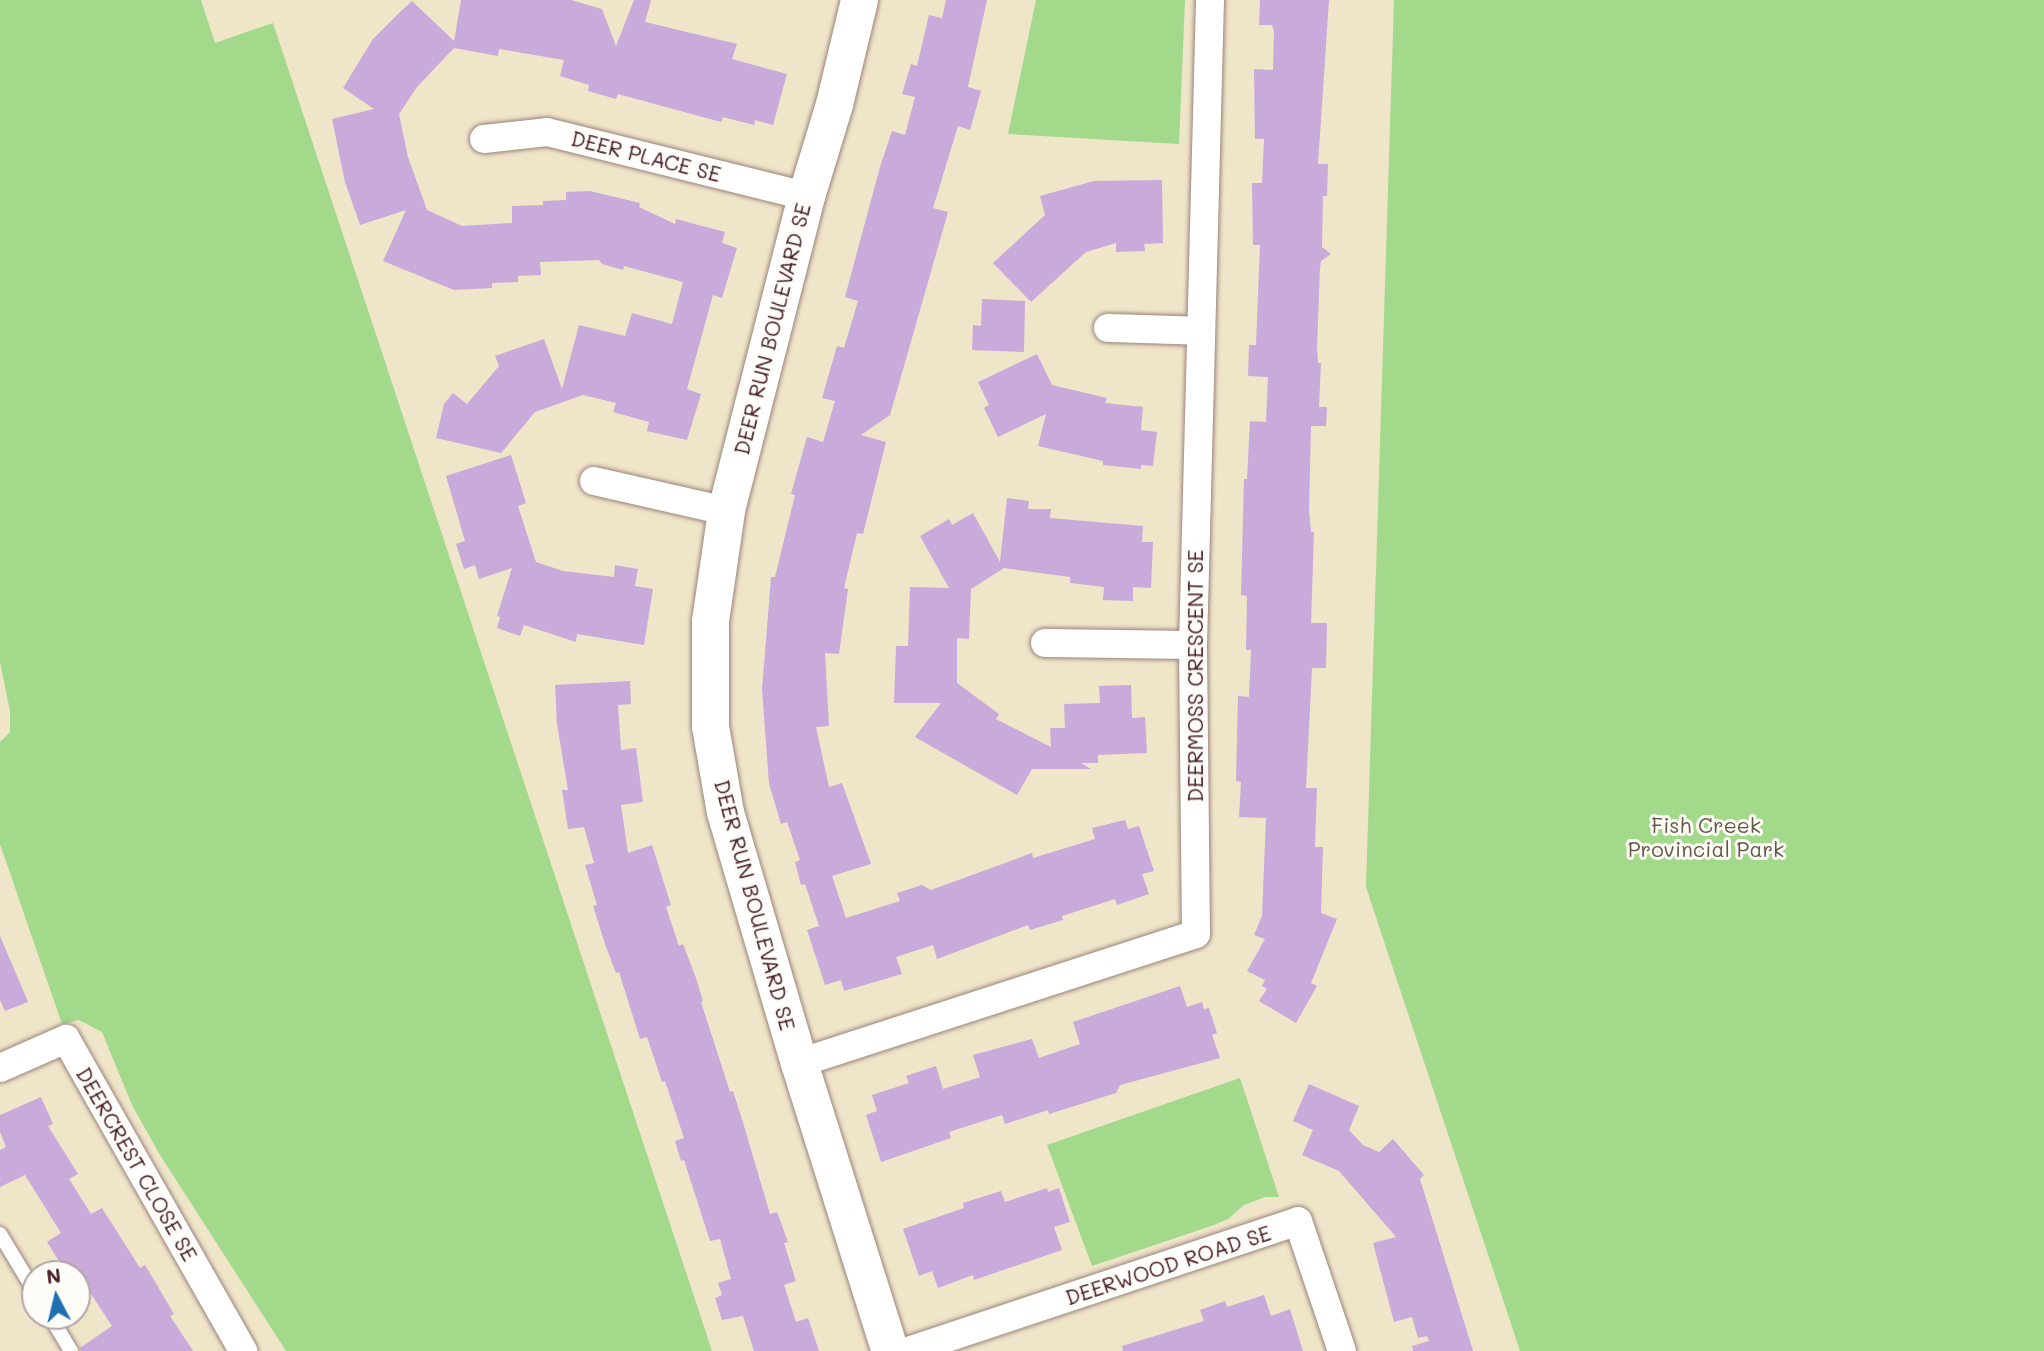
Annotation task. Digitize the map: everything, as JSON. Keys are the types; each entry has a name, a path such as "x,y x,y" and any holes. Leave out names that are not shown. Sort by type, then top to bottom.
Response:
{"street":[{"name":"DEER RUN BOULEVARD SE","path":"859,0 726,511 710,621 710,726 724,812 799,1063 890,1351"},
{"name":"DEERMOSS CRESCENT SE","path":"799,1063 1196,934 1193,645 1210,0"},
{"name":"DEER PLACE SE","path":"484,139 547,132 806,196"},
{"path":"1108,328 1201,331"},
{"path":"594,481 726,511"},
{"path":"1045,643 1193,645"},
{"name":"DEERCREST CLOSE SE","path":"0,1068 66,1039 243,1351"},
{"name":"DEERWOOD ROAD SE","path":"908,1351 1298,1221 1342,1351"}],"lane":[{"path":"0,1234 21,1269"},
{"path":"58,1330 71,1351"}],"green space":[{"path":"0,0 201,0 215,43 273,23 712,1351 286,1351 160,1155 132,1105 102,1032 79,1020 62,1024 0,844 0,742 10,732 10,711 0,662"},
{"path":"1036,0 1185,0 1179,144 1008,134"},
{"name":"Fish Creek Provincial Park","path":"1394,0 2044,0 2044,1351 1520,1351 1366,887"},
{"path":"1240,1078 1279,1197 1265,1197 1244,1205 1228,1219 1214,1225 1092,1266 1047,1145"}],"building":[{"path":"461,0 571,0 602,9 616,46 634,0 651,0 645,22 737,44 732,59 787,74 773,125 755,120 754,125 723,117 721,122 618,94 616,99 588,91 589,85 560,76 564,60 499,49 498,56 454,48 417,87 399,114 408,157 427,210 462,226 512,223 512,206 543,205 543,201 566,200 566,192 590,191 640,203 639,207 675,224 676,219 725,232 722,243 737,248 722,298 713,295 687,389 701,394 687,440 647,431 649,422 613,412 616,403 583,395 535,412 501,453 436,438 444,404 453,393 467,404 499,366 495,356 544,339 562,389 579,325 625,336 632,313 672,324 683,282 624,266 623,270 602,264 599,260 540,262 541,275 518,276 518,282 492,283 492,288 454,290 383,261 406,210 360,225 345,182 332,119 374,109 343,88 373,39 412,1 454,41"},
{"path":"946,0 987,0 968,87 981,91 970,130 958,126 933,208 948,212 890,415 861,435 886,442 863,534 857,533 844,588 848,589 839,654 825,653 829,726 816,727 829,787 842,783 871,864 832,876 846,918 900,901 897,893 922,885 931,890 1032,853 1033,858 1095,839 1092,828 1125,820 1128,829 1139,826 1154,871 1142,874 1149,894 1117,905 1115,899 1062,916 1063,920 1030,930 1028,925 937,959 933,945 896,957 902,974 844,991 841,980 825,985 807,930 819,926 805,884 801,885 795,862 800,860 787,822 781,824 769,784 762,689 771,577 775,577 795,495 791,494 807,437 823,442 835,401 822,398 837,346 844,348 858,301 845,297 880,167 892,131 905,135 915,97 902,94 911,64 917,66 929,15 942,18"},
{"path":"1260,0 1329,0 1318,164 1328,164 1327,196 1323,196 1322,247 1331,254 1321,261 1317,347 1318,363 1321,363 1319,407 1327,407 1326,426 1311,426 1309,511 1311,532 1314,532 1311,623 1327,623 1326,668 1312,668 1306,788 1317,788 1315,847 1323,847 1321,913 1337,919 1311,983 1317,986 1296,1023 1259,1001 1267,989 1262,986 1265,980 1247,971 1265,939 1254,935 1262,916 1266,818 1239,817 1241,782 1236,781 1238,696 1249,697 1251,650 1246,650 1247,596 1241,595 1244,479 1247,479 1250,421 1266,422 1268,377 1248,376 1249,345 1256,345 1260,245 1253,245 1252,183 1262,183 1264,139 1255,139 1254,69 1273,70 1274,31 1272,25 1259,25"},
{"path":"1162,180 1163,243 1144,244 1145,251 1116,252 1116,243 1086,252 1031,302 993,263 1045,215 1040,196 1094,181"},
{"path":"982,299 1025,301 1024,352 972,350 973,325 981,326"},
{"path":"1037,354 1052,385 1107,398 1105,403 1143,407 1141,430 1157,432 1153,466 1141,465 1141,469 1103,465 1103,461 1038,446 1046,414 998,437 984,408 989,405 978,382"},
{"path":"511,455 526,503 518,506 536,562 563,571 614,577 615,565 638,569 635,586 653,589 644,645 577,634 576,642 524,625 520,636 497,628 500,617 497,616 512,568 479,579 475,565 464,569 456,544 465,541 446,476"},
{"path":"1007,498 1029,501 1028,509 1051,509 1050,518 1143,526 1142,542 1153,542 1151,588 1133,587 1133,601 1103,600 1104,587 1070,583 1070,577 1004,568 971,589 969,639 957,638 957,683 999,714 996,719 1051,747 1050,728 1065,728 1064,704 1100,703 1099,686 1131,685 1132,718 1145,717 1147,753 1098,755 1098,763 1081,763 1091,769 1032,769 1017,795 915,737 941,703 894,703 896,646 908,646 910,587 949,588 920,536 949,519 952,525 973,513 1000,562"},
{"path":"630,681 631,704 618,705 621,750 636,748 643,802 621,805 628,853 652,845 671,905 666,907 679,946 683,944 696,978 703,1001 701,1002 730,1092 733,1091 770,1214 777,1212 788,1242 784,1243 796,1281 784,1285 796,1322 808,1318 819,1351 754,1351 743,1316 722,1320 715,1298 722,1295 718,1283 731,1279 720,1239 710,1241 684,1160 681,1161 675,1141 684,1138 665,1081 662,1082 647,1037 640,1039 619,972 616,973 605,944 593,906 597,905 585,865 594,863 584,827 568,829 562,790 568,790 557,724 555,685"},
{"path":"0,936 28,1002 5,1011 0,1000"},
{"path":"1180,986 1187,1007 1202,1002 1204,1009 1209,1008 1217,1033 1212,1035 1220,1058 1120,1085 1116,1093 1049,1114 1048,1110 1005,1124 1002,1115 949,1132 951,1138 881,1162 866,1115 877,1111 872,1095 909,1083 906,1076 936,1066 943,1089 980,1077 973,1055 1032,1039 1039,1058 1080,1044 1073,1022"},
{"path":"1309,1084 1359,1106 1349,1130 1363,1145 1379,1152 1393,1139 1424,1175 1420,1179 1473,1351 1413,1351 1412,1346 1429,1341 1427,1336 1418,1338 1412,1317 1394,1322 1373,1243 1396,1237 1339,1171 1302,1155 1313,1130 1293,1121"},
{"path":"41,1097 53,1124 48,1126 78,1174 69,1179 91,1214 102,1208 140,1268 145,1265 174,1314 170,1316 193,1351 81,1351 80,1348 112,1326 91,1294 91,1260 58,1260 47,1242 61,1233 25,1175 0,1187 0,1150 6,1147 0,1132 0,1115"},
{"path":"1047,1188 1048,1192 1059,1188 1070,1222 1054,1227 1062,1250 974,1280 973,1275 938,1288 932,1271 919,1276 903,1229 964,1208 963,1203 1001,1191 1005,1202"},
{"path":"1264,1295 1271,1316 1290,1309 1303,1351 1123,1351 1122,1346 1204,1321 1200,1310 1225,1301 1227,1307"}]}
